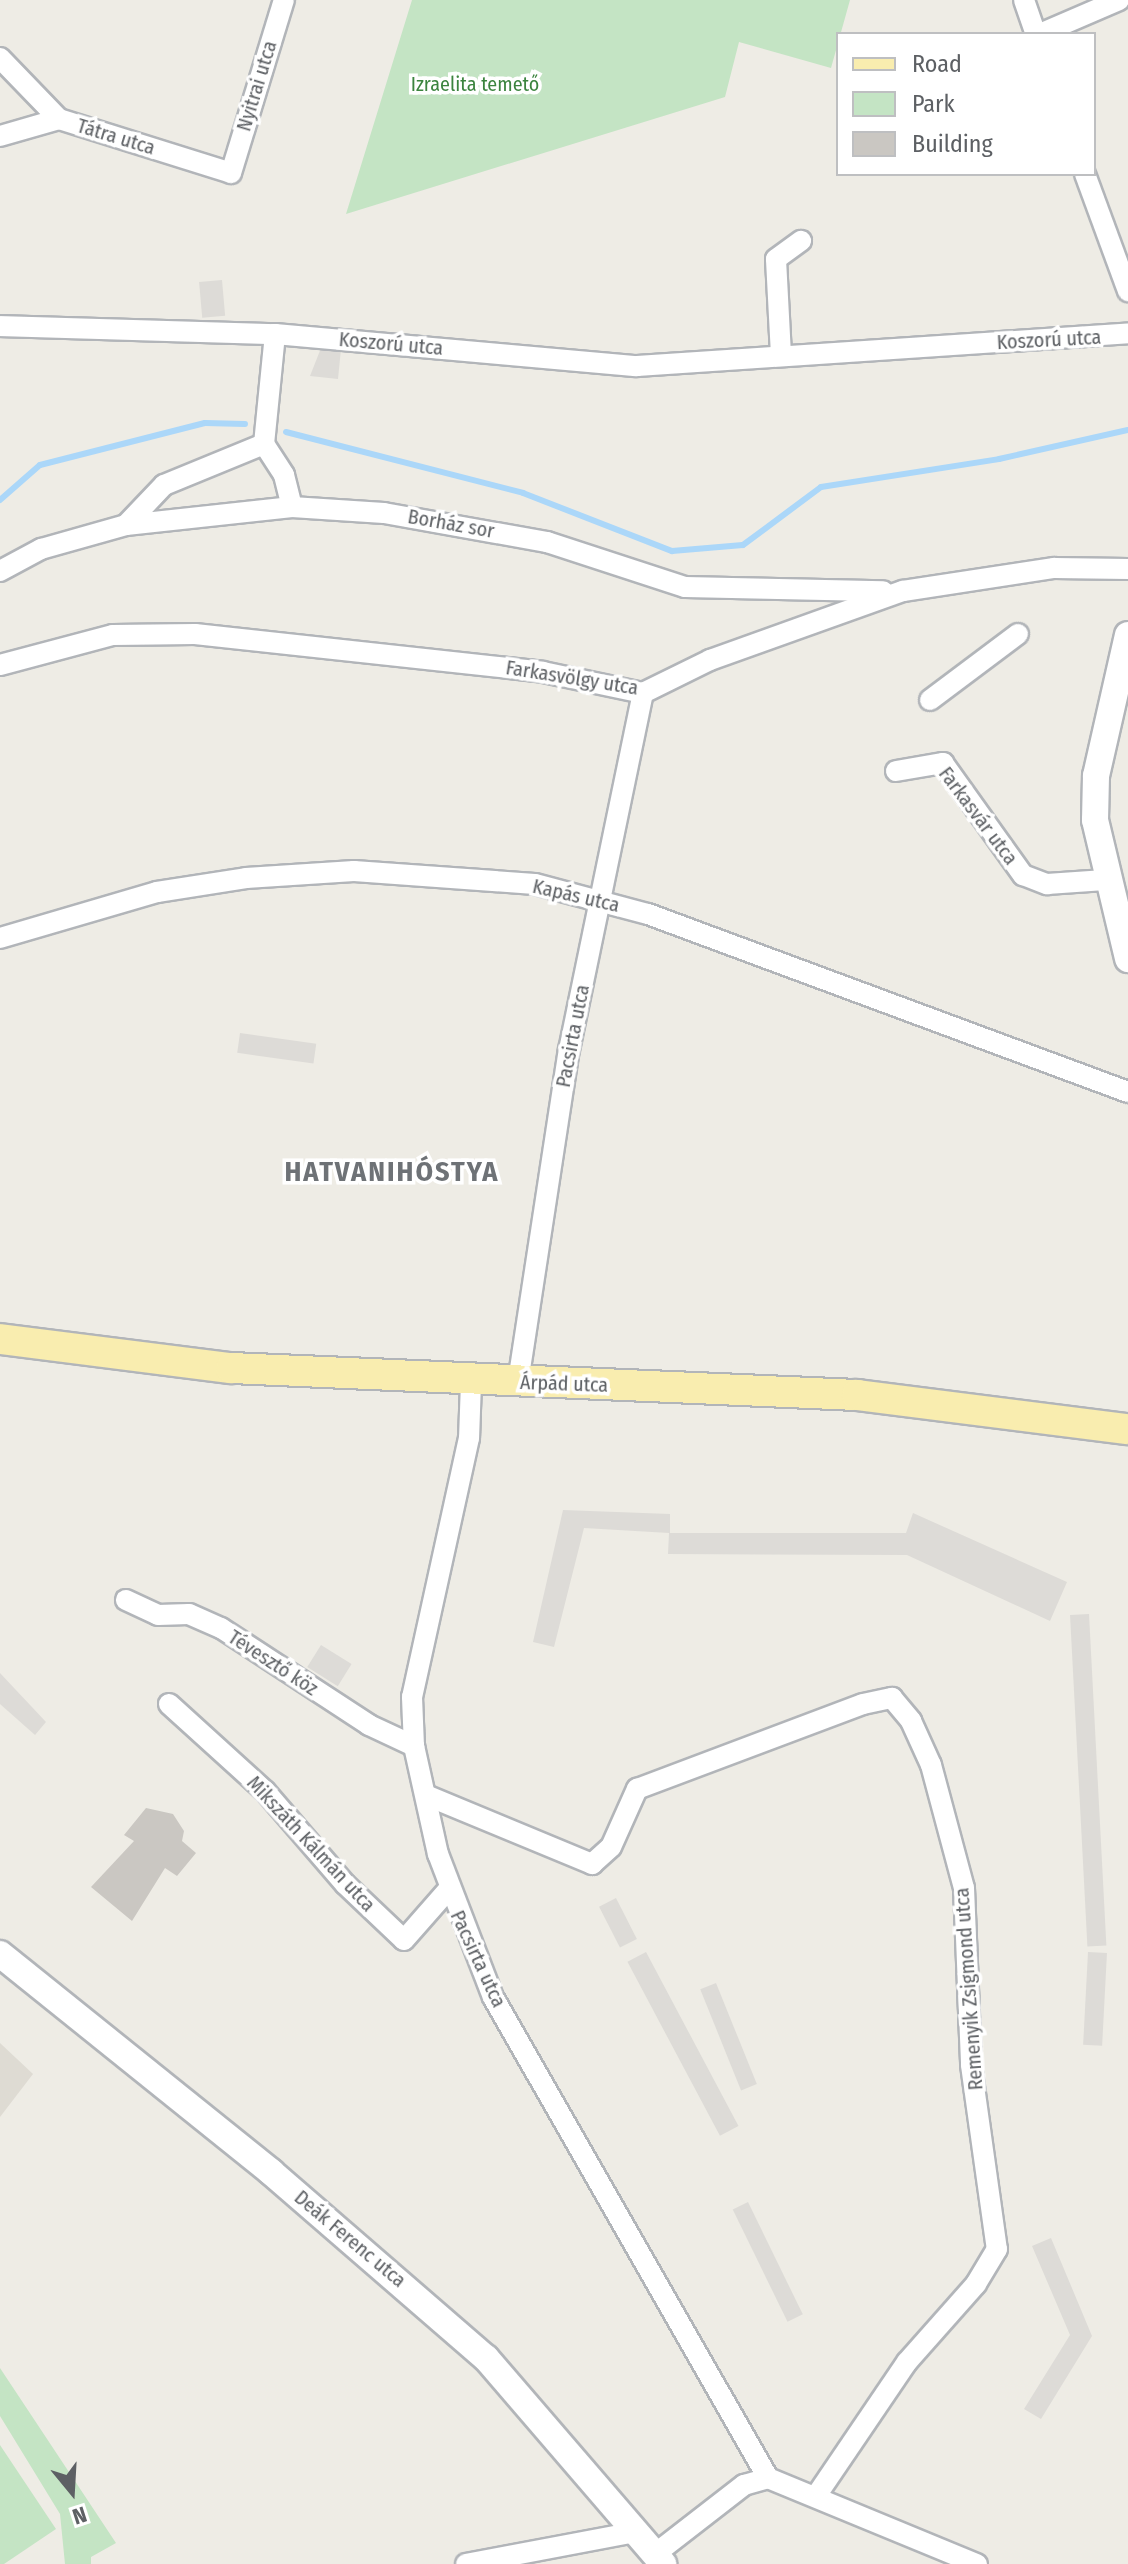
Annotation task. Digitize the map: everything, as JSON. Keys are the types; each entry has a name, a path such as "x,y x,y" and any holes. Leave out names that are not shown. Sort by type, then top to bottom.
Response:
{"main road":[{"name":"Árpád utca","path":"0,1339 231,1368 471,1382 857,1395 1128,1429"}],"street":[{"name":"Nyitrai utca","path":"231,173 284,0"},
{"path":"1024,0 1037,32"},
{"path":"1043,32 1119,0"},
{"path":"0,58 59,119"},
{"name":"Tátra utca","path":"0,136 59,119 231,173"},
{"path":"1086,176 1128,291"},
{"path":"781,355 776,259 801,241"},
{"name":"Koszorú utca","path":"0,326 275,334 637,366 781,355 1127,337"},
{"path":"275,334 264,444 284,475 292,507"},
{"path":"126,525 164,485 264,444"},
{"name":"Borház sor","path":"0,571 41,549 126,525 292,507 384,513 547,542 685,587 903,591"},
{"name":"Farkasvölgy utca","path":"0,665 113,635 195,634 543,672 643,693 710,660 903,591 1054,568 1128,569"},
{"path":"930,700 1018,634"},
{"path":"1128,635 1096,776 1095,820 1105,880 1128,959"},
{"name":"Pacsirta utca","path":"518,1382 569,1050 643,693"},
{"name":"Farkasvár utca","path":"896,771 943,763 1023,875 1047,884 1105,880"},
{"name":"Kapás utca","path":"0,938 157,892 323,873 535,884 600,899 1128,1092"},
{"name":"Pacsirta utca","path":"471,1382 469,1438 412,1697 414,1746 448,1890 493,1997 768,2478"},
{"name":"Tévesztő köz","path":"126,1600 158,1615 189,1614 221,1628 369,1725 414,1746"},
{"name":"Remenyik Zsigmond utca","path":"428,1796 592,1864 611,1847 637,1789 863,1704 892,1698 911,1721 931,1765 964,1888 971,2065 997,2249 976,2284 907,2362 816,2496"},
{"name":"Mikszáth Kálmán utca","path":"169,1704 265,1791 345,1884 404,1940 448,1890"},
{"name":"Deák Ferenc utca","path":"0,1954 271,2172 486,2358 659,2559"},
{"path":"659,2559 744,2485 768,2478 977,2564"},
{"path":"466,2564 635,2532"}],"shaded area":[{"path":"222,280 225,316 202,318 199,282"},
{"path":"321,348 341,349 338,379 310,376"},
{"path":"240,1033 316,1044 313,1064 237,1053"},
{"path":"563,1510 670,1514 670,1533 906,1533 913,1513 1067,1582 1050,1621 907,1555 668,1554 669,1533 584,1528 554,1647 533,1642"},
{"path":"1089,1614 1106,1946 1087,1947 1070,1615"},
{"path":"321,1645 352,1664 338,1686 307,1667"},
{"path":"0,1673 46,1722 35,1735 0,1704"},
{"path":"616,1898 637,1939 620,1948 599,1907"},
{"path":"646,1952 738,2126 720,2136 627,1962"},
{"path":"1088,1952 1107,1953 1102,2046 1083,2045"},
{"path":"716,1983 757,2084 741,2090 700,1989"},
{"path":"0,2043 33,2074 0,2117"},
{"path":"748,2202 803,2314 788,2322 733,2209"},
{"path":"1051,2238 1092,2336 1041,2419 1024,2409 1070,2335 1032,2246"}],"green space":[{"name":"Izraelita temető","path":"412,0 850,0 841,32 836,32 836,50 831,68 739,42 725,97 346,214"},
{"path":"0,2368 116,2543 91,2557 91,2564 65,2564 60,2514 0,2416"},
{"path":"0,2445 56,2529 4,2564 0,2564"}],"building":[{"path":"146,1808 173,1814 184,1831 182,1841 196,1853 177,1876 165,1868 132,1921 91,1887 134,1841 124,1835"}],"waterway":[{"path":"0,500 40,465 205,423 245,424"},
{"path":"286,432 523,493 672,551 743,545 821,487 999,459 1128,430"}],"district":[{"name":"HATVANIHÓSTYA","path":"392,1172"}]}
